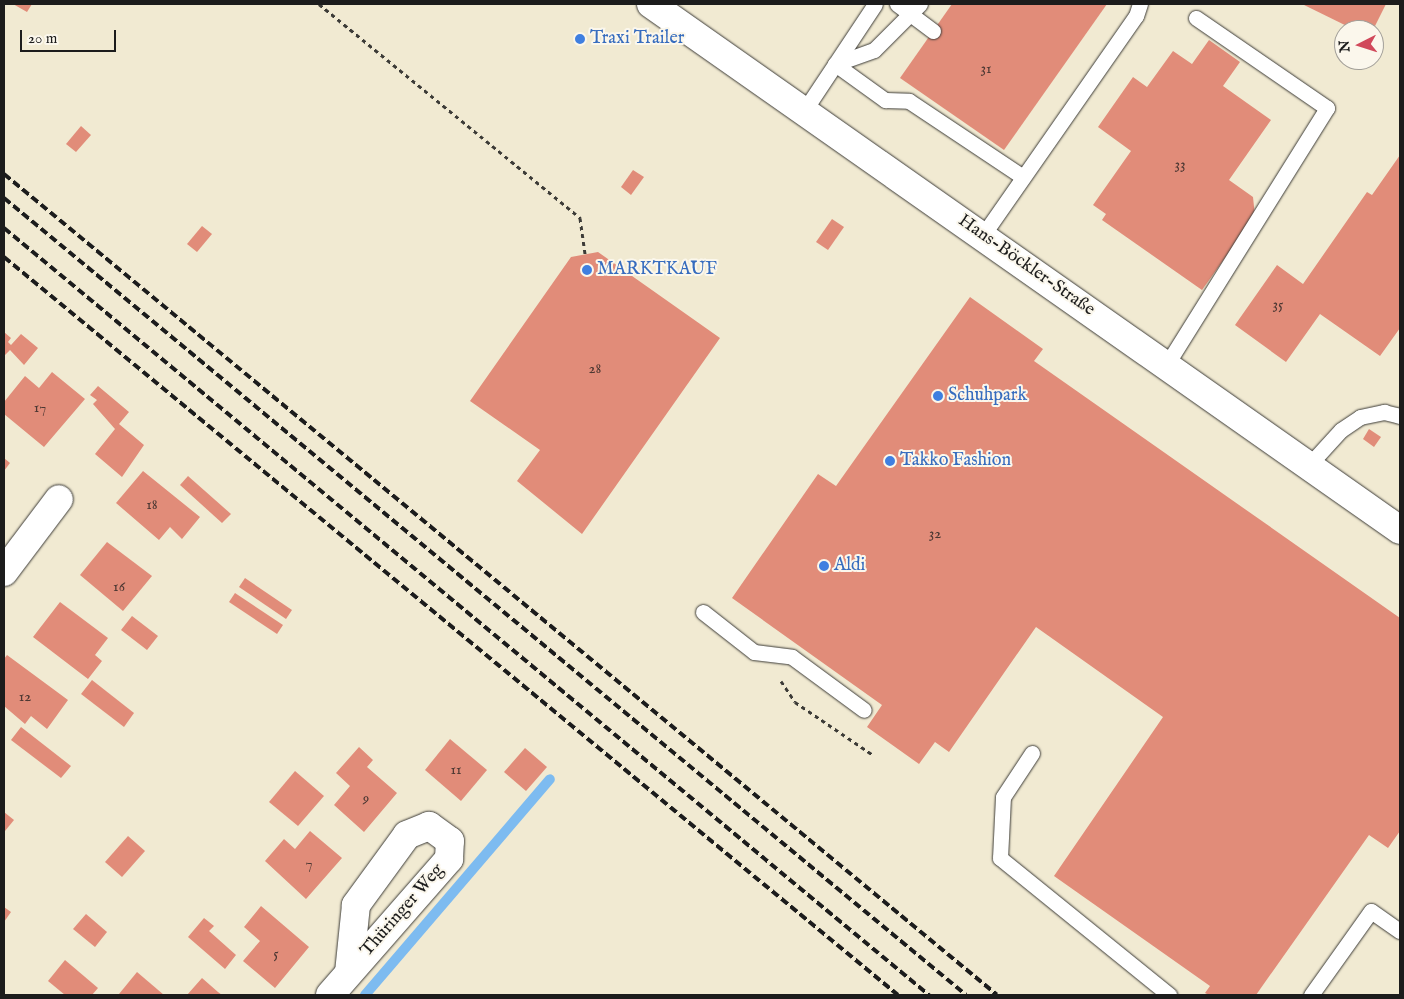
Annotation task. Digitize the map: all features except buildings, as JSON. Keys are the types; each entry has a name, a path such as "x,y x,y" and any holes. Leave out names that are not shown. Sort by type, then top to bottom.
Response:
{"street":[{"name":"Hans-Böckler-Straße","path":"651,4 1167,364 1400,530"},
{"path":"4,572 59,499"},
{"name":"Thüringer Weg","path":"330,995 449,859 450,841 429,826 407,835 356,905 349,973"}],"lane":[{"path":"804,111 875,4"},
{"path":"897,4 916,9 933,31"},
{"path":"983,235 1136,16 1140,4"},
{"path":"835,64 874,50 916,9"},
{"path":"1167,364 1327,108 1196,18"},
{"path":"835,64 885,100 909,101 1023,177"},
{"path":"1309,465 1341,430 1360,417 1384,412 1400,416"},
{"path":"703,612 754,652 792,657 864,710"},
{"path":"1032,753 1003,797 1000,858 1169,995"},
{"path":"1311,995 1371,912 1400,931"}],"path":[{"path":"319,4 580,218 585,254"},
{"path":"754,652 770,666 796,702 873,755"}],"waterway":[{"path":"365,995 550,779"}],"railway":[{"path":"4,174 997,995"},
{"path":"4,198 966,995"},
{"path":"4,228 929,995"},
{"path":"4,257 898,995"}],"place":[{"name":"Traxi Trailer","path":"580,39"},
{"name":"MARKTKAUF","path":"587,270"},
{"name":"Schuhpark","path":"938,396"},
{"name":"Takko Fashion","path":"890,461"},
{"name":"Aldi","path":"824,566"}]}
